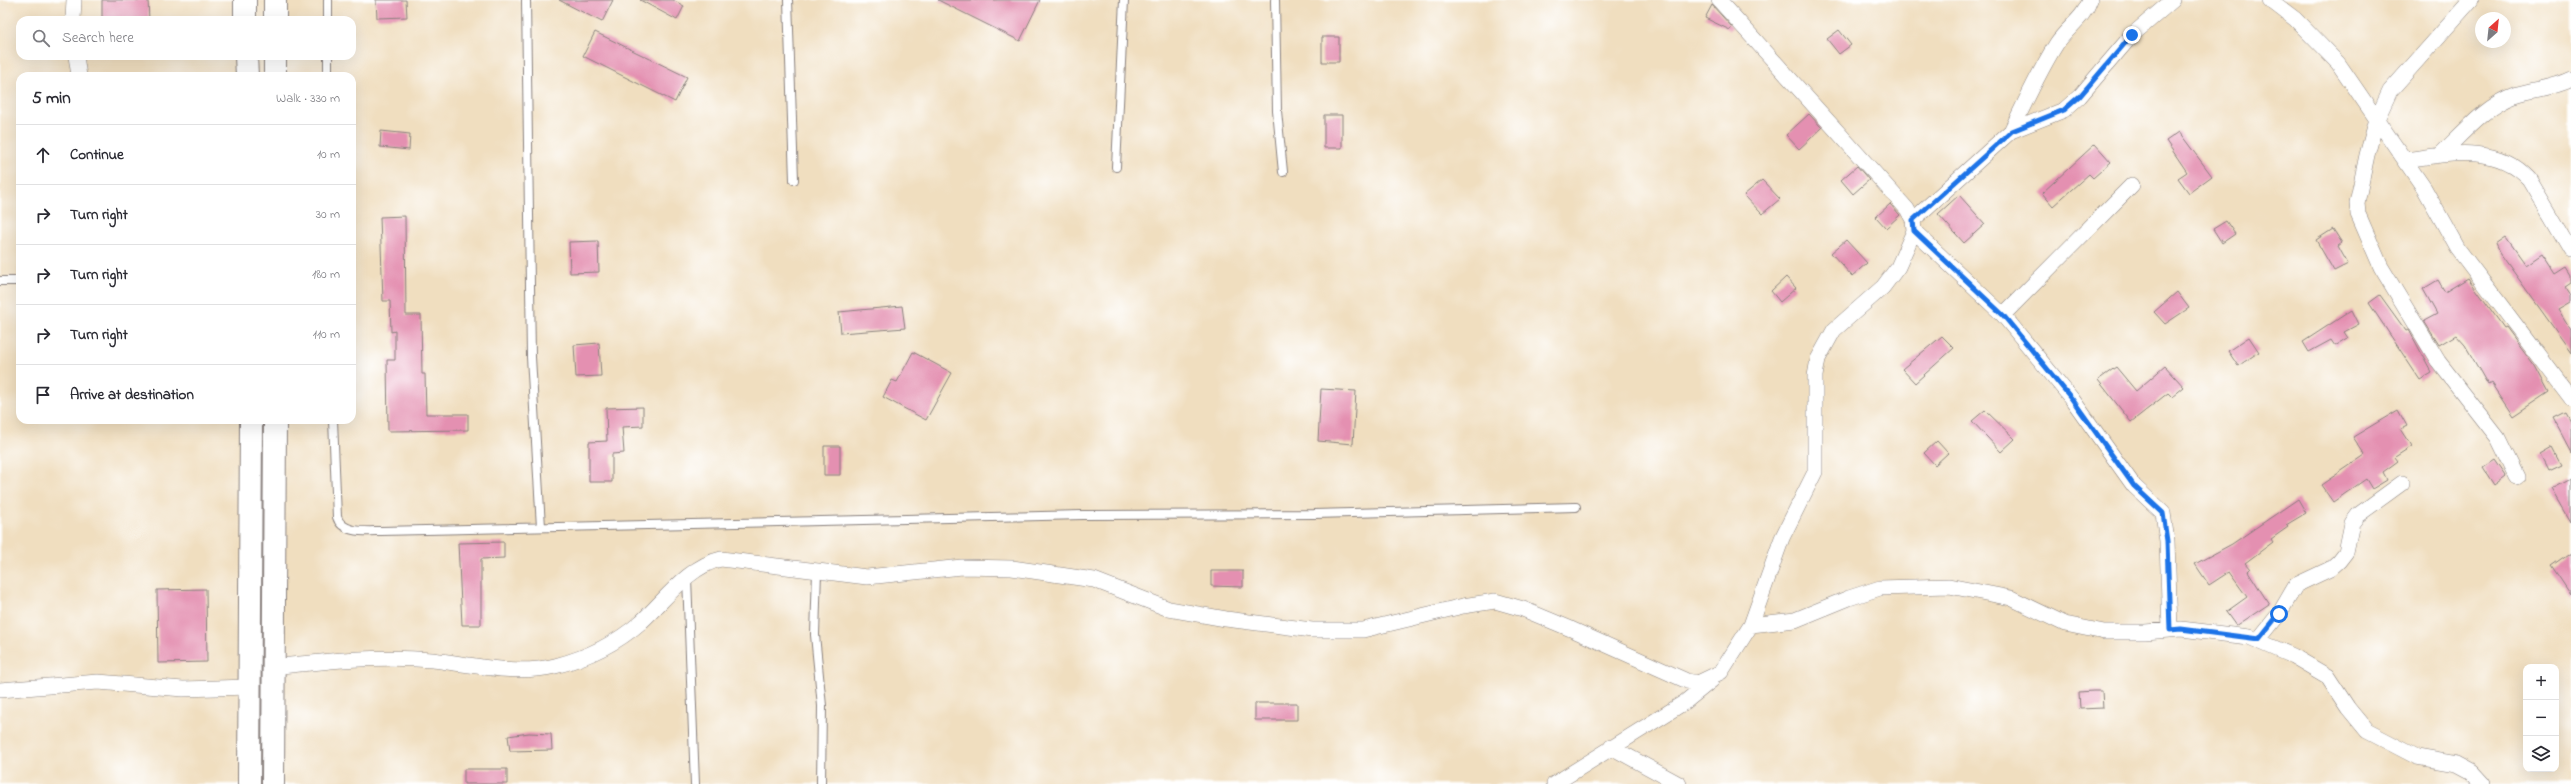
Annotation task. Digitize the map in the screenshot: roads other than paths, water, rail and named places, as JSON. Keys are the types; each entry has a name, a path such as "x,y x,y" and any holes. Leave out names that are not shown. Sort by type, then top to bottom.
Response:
{"main road":[{"path":"245,0 246,16"},
{"path":"275,0 275,16"},
{"path":"246,60 247,72"},
{"path":"275,60 275,72"},
{"path":"249,784 251,424"},
{"path":"273,784 275,424"}],"street":[{"path":"73,16 74,0"},
{"path":"1720,0 1907,209 1914,225 2003,315 2072,399 2134,486 2163,513 2167,541 2170,630"},
{"path":"1565,782 1611,747 1686,702 1721,672 1737,651 1751,625 1782,538 1815,472 1815,376 1818,360 1834,330 1883,287 1898,266 1914,225 2012,131 2056,44 2067,28 2084,14 2090,0"},
{"path":"2012,131 2064,110 2075,101 2132,35 2173,0"},
{"path":"2270,0 2295,19 2328,51 2424,188 2458,249 2571,398"},
{"path":"2471,0 2398,79 2390,90 2377,119 2361,180 2357,203 2358,214 2366,236 2381,267 2438,361 2490,426 2518,477"},
{"path":"76,60 78,72"},
{"path":"2440,155 2481,117 2504,101 2514,96 2558,85 2571,79"},
{"path":"2405,160 2440,155 2468,153 2487,154 2520,169 2529,179 2571,250"},
{"path":"2003,315 2132,185"},
{"path":"2259,639 2279,614 2296,585 2330,569 2339,561 2346,552 2352,523 2358,515 2402,483"},
{"path":"274,668 334,660 390,658 497,668 554,666 588,654 625,635 699,567 721,559 867,577 962,567 1012,568 1094,580 1169,609 1226,619 1312,630 1363,630 1463,606 1495,601 1523,609 1571,629 1687,681 1698,683 1721,672"},
{"path":"1751,625 1795,620 1849,598 1880,588 1950,586 2011,598 2054,619 2080,628 2104,632 2181,629 2259,639 2293,656 2327,676 2348,708 2367,731 2417,757 2458,764 2472,772 2483,784"},
{"path":"0,690 98,682 184,689 249,686"},
{"path":"1611,747 1679,784"}],"lane":[{"path":"328,0 328,16"},
{"path":"526,0 531,358 541,528"},
{"path":"788,0 794,180"},
{"path":"1116,167 1124,0"},
{"path":"1275,0 1277,111 1283,172"},
{"path":"328,60 328,72"},
{"path":"0,281 16,281"},
{"path":"333,424 337,517 344,527 352,530 381,531 541,528 1083,515 1314,514 1576,507"},
{"path":"817,571 815,635 822,706 821,784"},
{"path":"687,578 696,784"}]}
